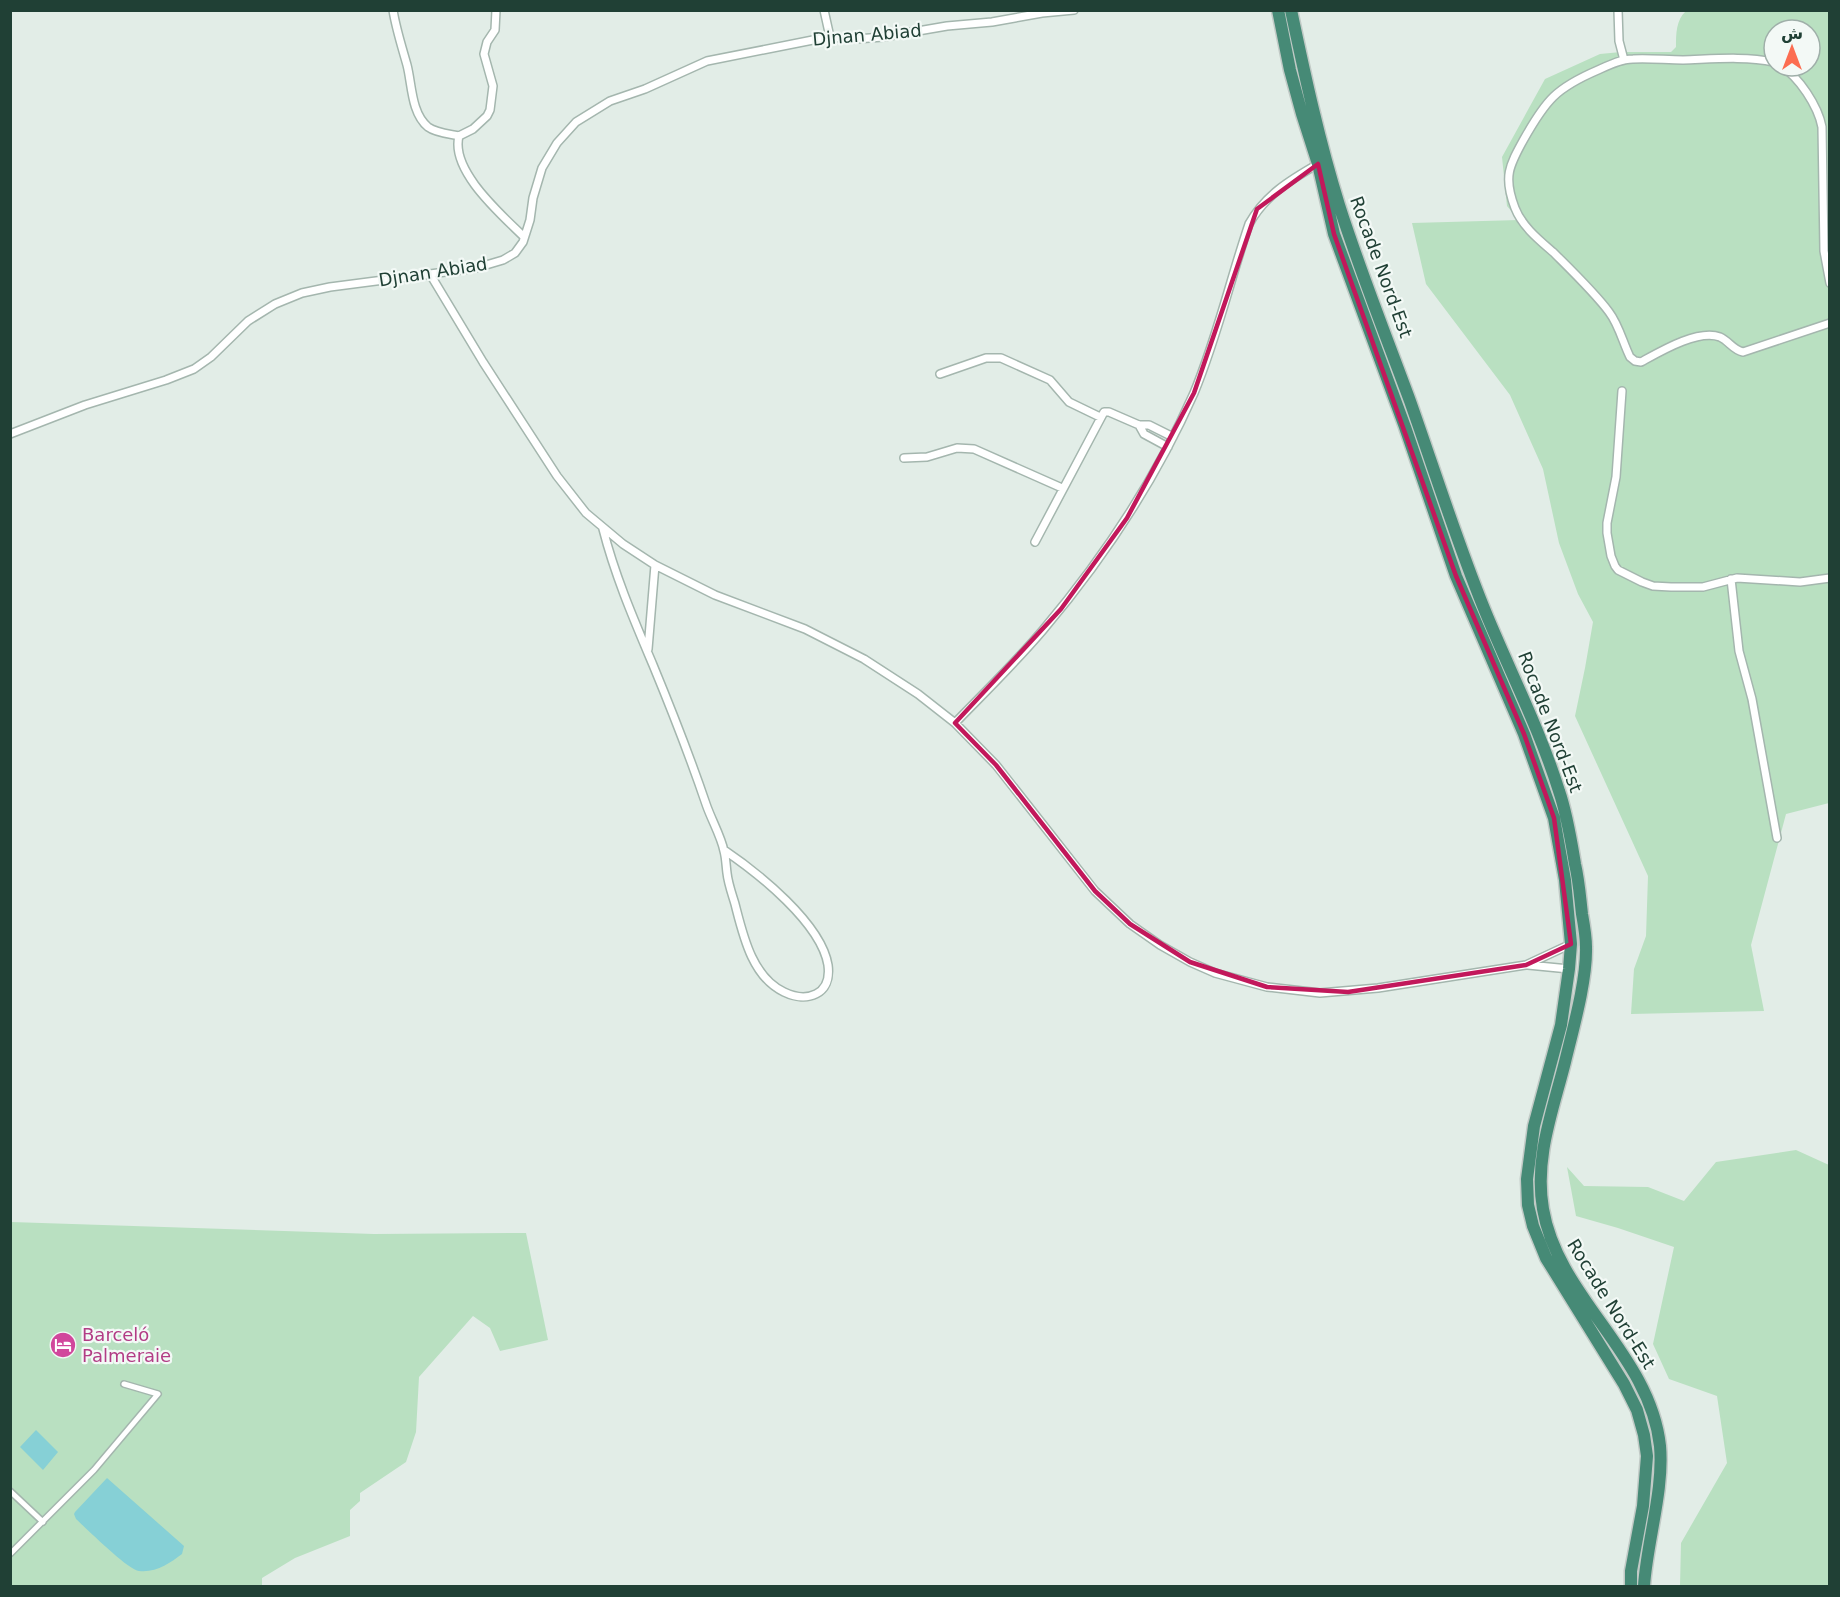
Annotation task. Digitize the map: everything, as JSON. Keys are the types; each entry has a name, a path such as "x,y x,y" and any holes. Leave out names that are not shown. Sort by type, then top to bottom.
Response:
{"highway":[{"name":"Rocade Nord-Est","path":"1278,10 1293,81 1318,164 1334,234 1405,427 1456,576 1524,734 1554,818 1565,880 1571,944 1561,1025 1534,1126 1527,1179 1528,1205 1533,1226 1546,1258 1624,1384 1637,1410 1644,1435 1647,1456 1643,1506 1631,1571 1631,1587"},
{"name":"Rocade Nord-Est","path":"1292,10 1306,85 1339,205 1482,605 1518,685 1560,794 1577,870 1587,948 1571,1038 1542,1153 1539,1180 1541,1203 1545,1225 1553,1245 1581,1296 1628,1362 1648,1400 1657,1430 1660,1448 1658,1494 1646,1559 1644,1587"}],"street":[{"path":"393,10 419,115 427,126 434,130 459,136 473,129 490,110 493,86 484,54 487,42 495,30 496,10"},
{"path":"824,10 831,37"},
{"name":"Djnan Abiad","path":"10,434 85,405 194,369 211,357 248,321 275,304 302,293 330,287 476,268 503,260 520,247 530,220 533,198 543,168 566,132 585,115 610,101 645,89 707,61 831,37 856,39 883,37 947,26 1074,10"},
{"path":"1618,10 1621,52 1624,60"},
{"path":"1762,61 1741,58 1624,60 1581,77 1561,88 1537,117 1511,163 1508,174 1510,191 1515,209 1526,227 1609,311 1630,357 1635,361 1641,362 1693,338 1708,335 1725,339 1738,351 1743,352 1830,323"},
{"path":"1795,78 1816,108 1822,127 1824,251 1830,283"},
{"path":"459,136 459,148 467,174 524,237"},
{"path":"955,723 1030,645 1104,552 1127,518 1173,437 1194,393 1210,351 1249,224 1257,209 1292,179 1318,164"},
{"path":"430,274 483,362 557,476 586,513 655,565 715,595 805,628 856,654 918,694 955,723 996,765 1095,891 1145,935 1190,962 1215,973 1267,987 1320,993 1378,988 1526,965 1569,969"},
{"path":"940,374 986,358 1001,358 1050,380 1068,402 1100,417"},
{"path":"1622,391 1616,477 1606,523 1606,533 1618,570 1653,586 1671,587 1703,587 1731,579 1748,578 1800,582 1830,578"},
{"path":"1035,542 1104,412 1139,425 1149,425 1173,437"},
{"path":"1139,425 1144,434 1167,447"},
{"path":"904,458 927,457 957,448 974,448 1062,488"},
{"path":"603,527 624,595 724,850 727,874 749,951 769,983 789,995 807,996 822,991 826,986 829,972 826,956 811,928 784,899 747,866 724,850"},
{"path":"648,653 655,565"},
{"path":"1731,579 1739,651 1752,699 1777,838"},
{"path":"1526,965 1571,944"},
{"path":"10,1554 94,1470 158,1394 124,1384"},
{"path":"10,1491 44,1522"}],"highlighted area":[{"path":"1318,164 1334,234 1456,576 1524,734 1554,818 1571,944 1526,965 1348,992 1267,987 1190,962 1130,924 1095,891 996,765 955,723 1061,609 1127,518 1194,393 1257,209"}],"green space":[{"path":"1686,11 1829,11 1829,803 1786,814 1751,945 1764,1011 1631,1014 1634,969 1646,936 1648,876 1575,716 1593,622 1578,594 1559,543 1543,469 1510,395 1426,284 1412,223 1519,220 1507,206 1502,157 1545,79 1600,54 1671,52 1676,47 1680,19"},
{"path":"1796,1150 1829,1165 1829,1586 1680,1586 1681,1543 1727,1463 1717,1396 1669,1379 1653,1344 1674,1247 1576,1216 1567,1167 1584,1186 1648,1187 1684,1201 1716,1162"},
{"path":"11,1222 374,1234 526,1233 548,1340 500,1351 490,1328 473,1316 419,1377 416,1432 406,1462 360,1493 360,1501 350,1510 350,1536 295,1558 262,1578 262,1586 11,1586"}],"water":[{"path":"36,1430 58,1452 43,1470 20,1447"},
{"path":"107,1478 184,1546 182,1554 157,1569 139,1571 117,1557 76,1519 75,1512"}],"place":[{"name":"Barceló Palmeraie","path":"63,1345"}]}
